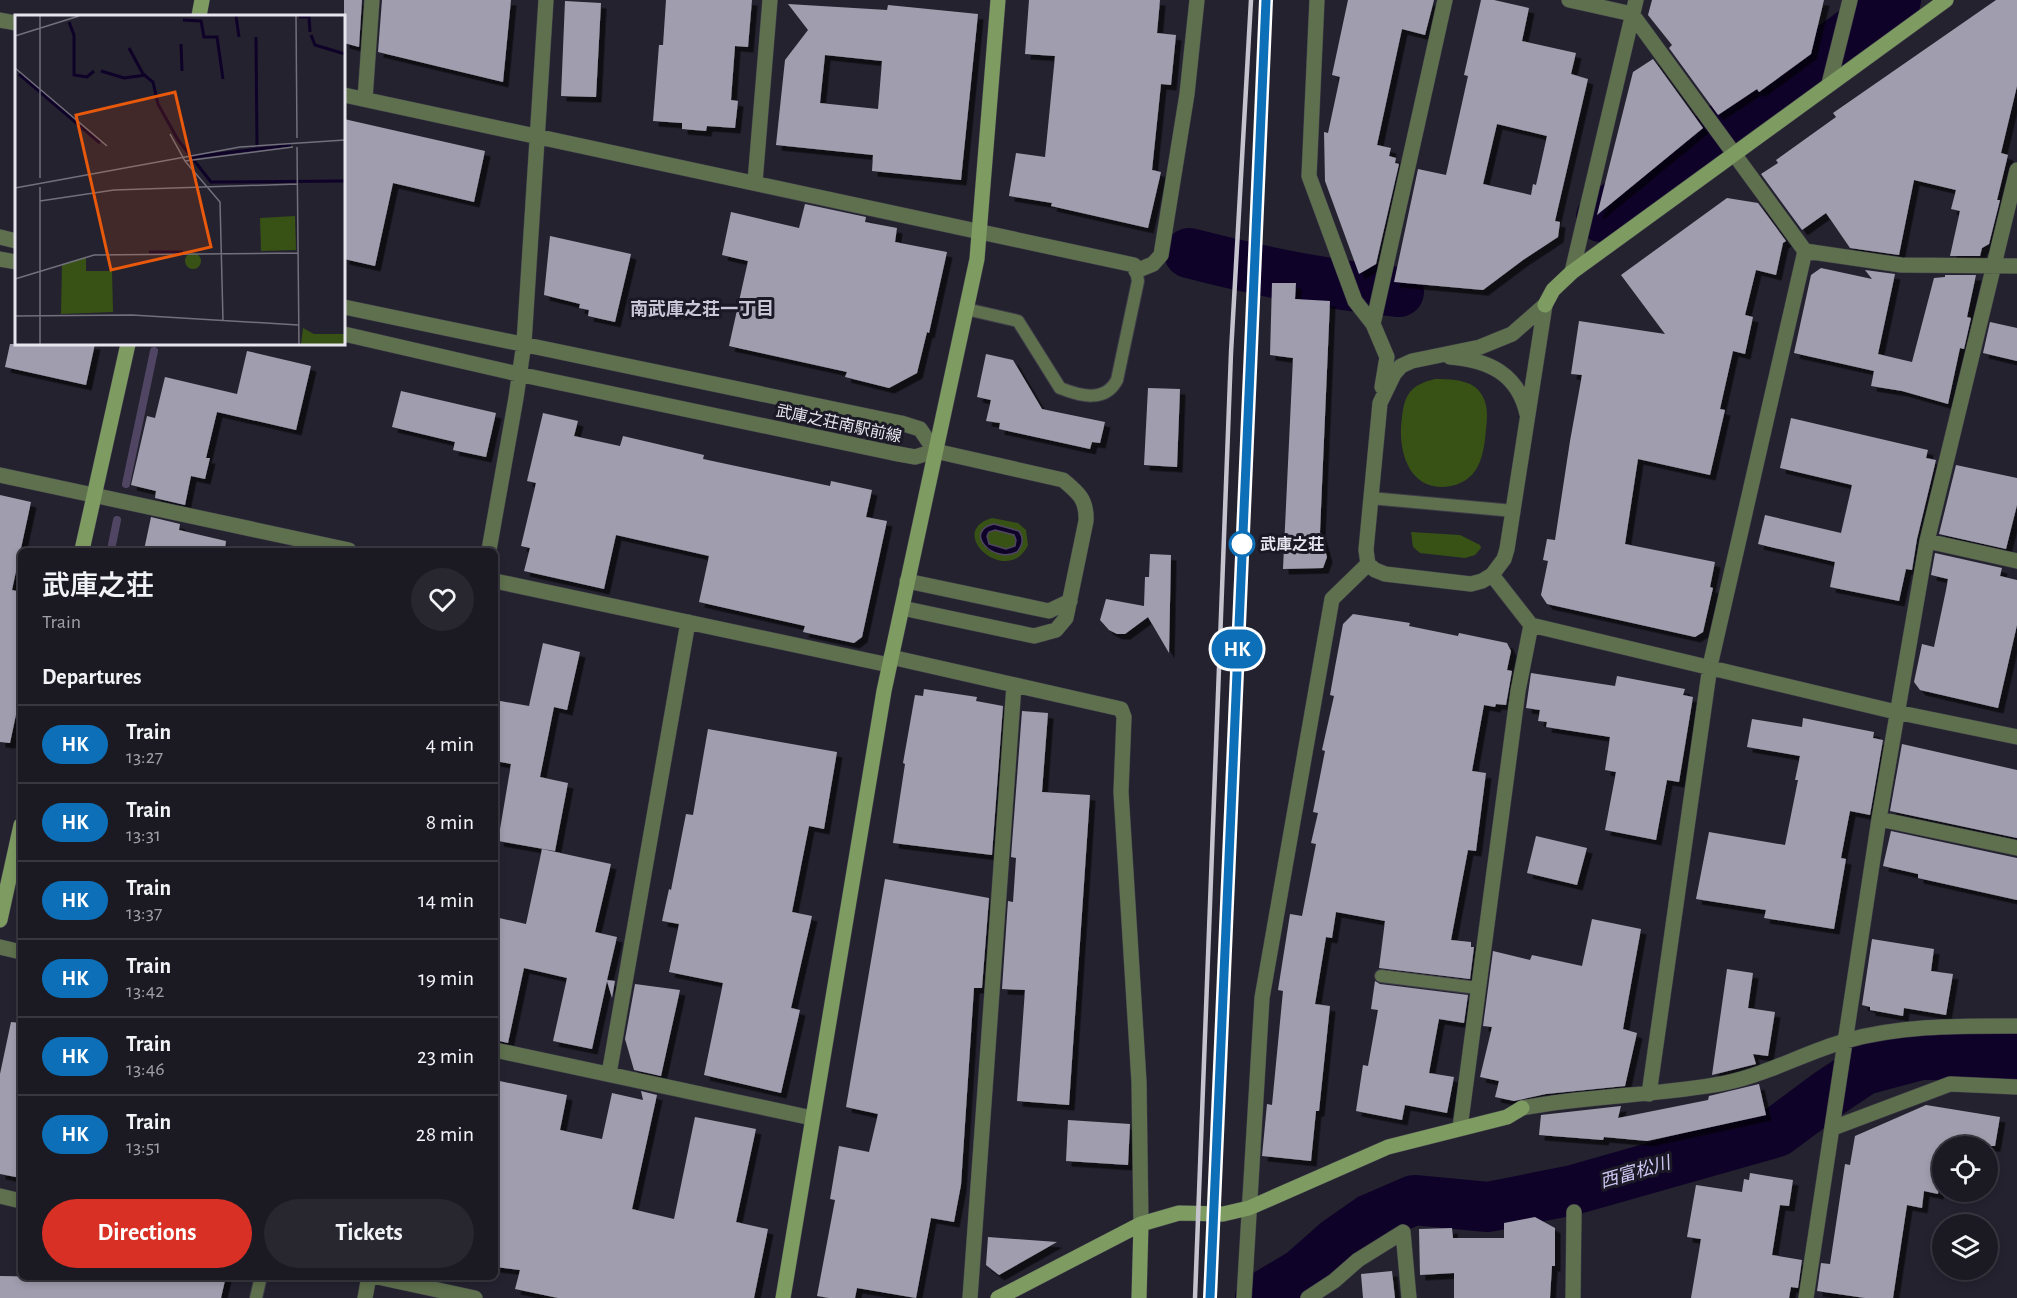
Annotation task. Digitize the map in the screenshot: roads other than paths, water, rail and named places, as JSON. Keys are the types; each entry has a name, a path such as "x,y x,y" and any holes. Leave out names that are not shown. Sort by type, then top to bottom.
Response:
{"street":[{"path":"199,15 202,0"},
{"path":"365,99 372,0"},
{"path":"489,548 524,343 546,0"},
{"path":"755,182 770,0"},
{"path":"783,1298 890,661 977,259 998,0"},
{"path":"345,95 1134,265 1136,272 1152,264 1161,255 1186,94 1197,0"},
{"path":"1317,0 1309,177 1355,301 1375,317"},
{"path":"1445,0 1375,317 1387,357 1380,403 1366,550 1368,564 1385,574 1471,584 1492,575 1504,560 1514,511 1545,305 1553,290 1572,272 1946,0"},
{"path":"1569,0 1634,7 1805,251 1901,265 2017,266"},
{"path":"1829,84 1850,0"},
{"path":"1572,272 1634,7"},
{"path":"0,20 15,23"},
{"path":"1806,1298 1896,712 1927,541 2017,170"},
{"path":"0,237 15,241"},
{"path":"1649,1094 1710,666 1805,251"},
{"path":"0,259 15,262"},
{"path":"1380,403 1385,389 1401,366 1424,357 1480,347 1512,334 1545,305"},
{"name":"武庫之荘南駅前線","path":"345,307 901,423 921,429 935,451 915,457 893,453 518,374 345,334"},
{"path":"82,548 129,345"},
{"path":"1438,356 1461,358 1499,370 1519,391 1528,417"},
{"path":"902,608 1034,636 1056,630 1066,618 1070,601 1086,521 1086,507 1077,491 1063,480 935,451"},
{"path":"0,475 94,495 294,545 328,548"},
{"path":"1927,541 2017,561"},
{"path":"1244,1298 1262,998 1332,599 1368,564"},
{"path":"1492,575 1532,625 1896,712 2017,737"},
{"path":"907,581 1049,610 1070,601"},
{"path":"498,582 688,622 1014,685 1121,709 1124,717 1121,792 1139,1072 1142,1224 1139,1298"},
{"path":"609,1074 688,622"},
{"path":"1460,1128 1518,691 1532,625"},
{"path":"970,1298 1014,685"},
{"path":"1879,819 2017,848"},
{"path":"0,920 18,839"},
{"path":"0,947 18,951"},
{"path":"998,1298 1142,1224 1179,1213 1223,1214 1249,1208 1388,1147 1507,1117 1522,1108 1724,1083 1759,1075 1846,1041 1895,1030 1924,1027 2017,1026"},
{"path":"498,1051 812,1118"},
{"path":"1833,1128 1950,1084 2017,1087"},
{"path":"0,1196 18,1200"},
{"path":"1573,1298 1574,1212"},
{"path":"1308,1298 1334,1281 1358,1260 1403,1232 1409,1298"},
{"path":"365,1298 370,1280"},
{"path":"390,1280 475,1298"}],"lane":[{"path":"966,309 1018,321 1060,388 1092,396 1103,394 1112,389 1117,380 1138,281 1136,272"},
{"path":"1370,498 1514,511"},
{"path":"1381,976 1478,988"},
{"path":"256,1298 260,1280"}],"waterway":[{"path":"1601,217 1896,0"},
{"path":"1189,253 1294,277 1399,292"},
{"path":"126,484 154,351"},
{"path":"111,548 117,520"},
{"name":"西富松川","path":"1260,1298 1302,1273 1337,1242 1370,1219 1414,1200 1488,1207 1573,1190 1777,1132 1864,1070 1920,1055 2017,1055"}],"railway":[{"path":"1195,1298 1231,353 1251,0"},
{"path":"1210,1298 1266,0"}],"train":[{"name":"HK","path":"1210,1298 1266,0"}],"place":[{"name":"武庫之荘","path":"1242,544"}],"district":[{"name":"南武庫之荘一丁目","path":"702,309"}]}
